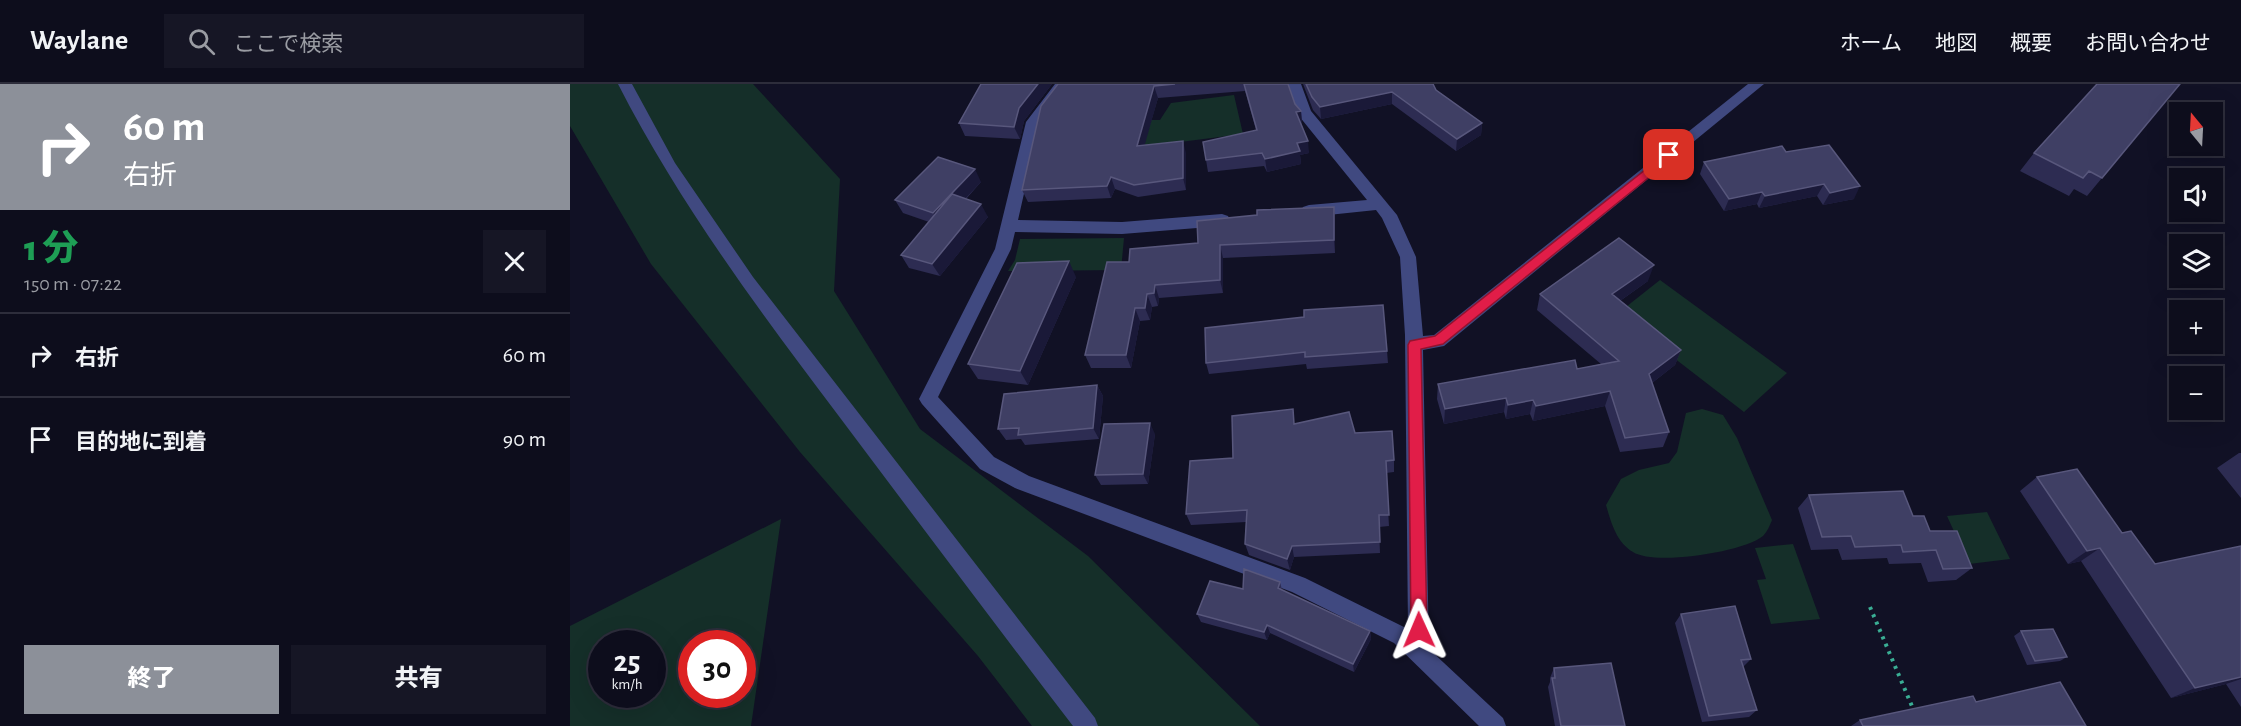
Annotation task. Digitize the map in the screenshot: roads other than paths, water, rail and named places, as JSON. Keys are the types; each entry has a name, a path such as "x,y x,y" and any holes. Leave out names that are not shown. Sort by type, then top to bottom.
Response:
{"street":[{"path":"625,84 649,133 705,223 785,332 1087,726"},
{"path":"1062,84 1033,122 1003,249 928,399 987,463 1022,482 1298,585 1401,636 1495,726"},
{"path":"1294,84 1304,113 1389,215 1408,256 1414,345 1419,654"},
{"path":"1414,345 1438,341 1757,84"},
{"path":"1288,213 1379,204"},
{"path":"1008,226 1122,228 1242,218"}]}
